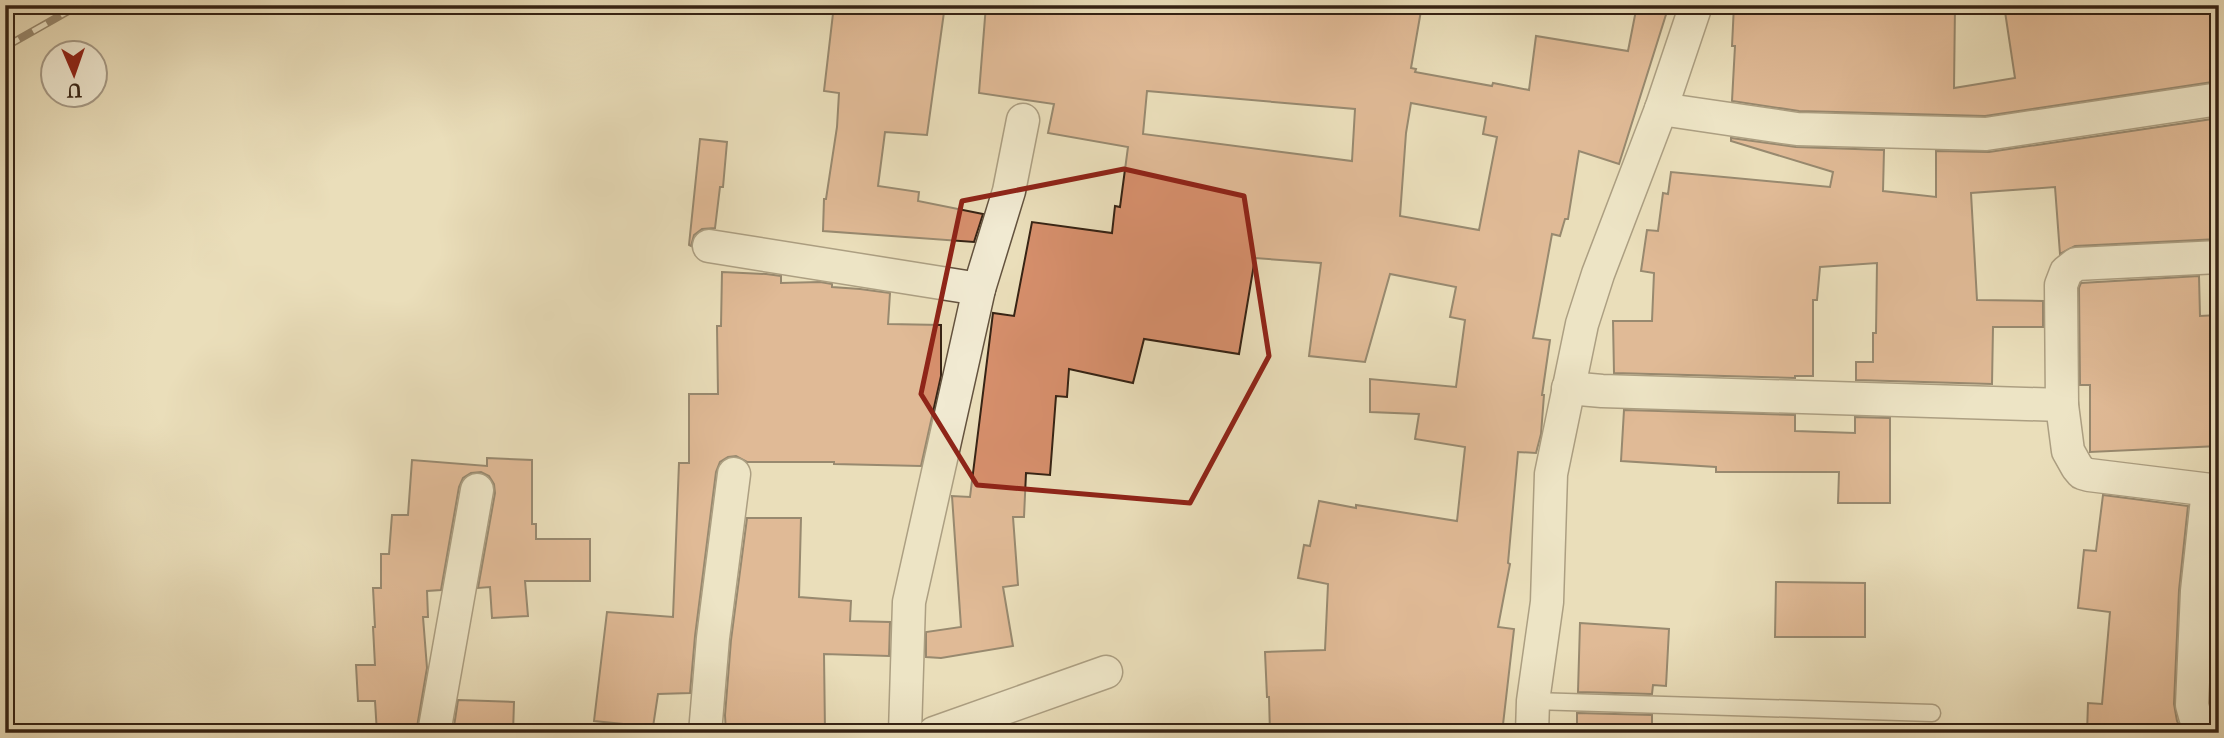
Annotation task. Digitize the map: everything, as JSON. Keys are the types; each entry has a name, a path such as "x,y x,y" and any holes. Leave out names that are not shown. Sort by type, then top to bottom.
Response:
{"street":[{"path":"1532,733 1533,701 1547,602 1551,474 1582,324 1696,5"},
{"path":"1661,109 1797,129 1986,134 2219,99"},
{"path":"905,733 909,602 979,289 1009,191 1023,120"},
{"path":"709,246 979,289"},
{"path":"2204,733 2192,705 2197,591 2213,491 2082,473 2073,461 2068,451 2062,405 2061,285 2066,271 2076,264 2219,257"},
{"path":"1568,388 2062,405"},
{"path":"705,733 713,638 734,474"},
{"path":"434,733 477,490"},
{"path":"934,733 1106,672"}],"lane":[{"path":"1533,701 1932,713"}],"highlighted area":[{"path":"1124,169 1244,196 1269,356 1190,503 977,485 921,394 962,201"}],"building":[{"path":"834,5 945,5 927,135 885,132 878,186 919,192 918,201 983,214 974,242 823,231 824,199 837,127 839,93 824,91"},
{"path":"986,5 1422,5 1411,68 1416,69 1415,72 1529,90 1536,36 1628,51 1637,5 1669,5 1619,164 1579,151 1568,219 1565,219 1560,236 1552,234 1533,338 1550,340 1542,395 1541,434 1536,453 1518,452 1510,564 1498,627 1514,629 1502,733 1457,726 1456,733 1270,733 1265,652 1325,650 1328,584 1298,578 1304,545 1310,546 1319,501 1457,521 1465,447 1415,439 1419,414 1370,412 1370,379 1456,387 1465,320 1450,317 1456,287 1390,274 1365,362 1309,356 1321,263 1255,258 1239,354 1144,339 1133,383 1069,369 1067,397 1056,396 1050,475 1026,473 1024,517 1013,517 1018,585 1003,587 1013,646 941,658 926,657 926,632 961,627 952,496 970,497 993,313 1014,316 1032,222 1112,233 1115,206 1120,207 1128,147 1048,133 1054,104 979,93","holes":["1147,91 1355,109 1352,161 1143,134","1411,103 1486,117 1483,134 1497,137 1479,230 1400,216"]},
{"path":"1734,5 1955,5 1954,88 2015,78 2004,5 2219,5 2219,81 1985,116 1799,111 1732,101"},
{"path":"2219,118 2219,239 2075,246 2060,254 2055,187 1971,193 1977,300 2043,301 2043,327 1993,327 1992,384 1856,380 1856,362 1873,362 1877,263 1820,267 1817,300 1813,300 1813,376 1795,378 1614,373 1613,321 1652,321 1654,273 1641,271 1647,230 1658,231 1663,193 1668,194 1671,172 1830,187 1833,172 1731,141 1731,138 1796,147 1884,150 1883,191 1936,197 1936,151 1989,152"},
{"path":"700,139 727,142 723,187 720,187 715,228 702,229 694,235 691,246 689,245"},
{"path":"722,272 781,276 781,283 820,282 832,284 832,287 890,293 888,324 941,325 941,376 921,466 747,462 736,456 720,462 716,472 690,693 658,694 653,727 594,721 607,612 673,617 679,463 689,463 689,394 718,394 717,326 721,326"},
{"path":"2199,276 2200,316 2219,315 2219,446 2090,452 2090,385 2080,385 2081,283"},
{"path":"1624,410 1795,415 1795,431 1855,433 1855,417 1890,418 1890,503 1838,503 1839,472 1716,472 1716,467 1621,461"},
{"path":"487,458 532,460 532,524 536,524 536,539 590,539 590,581 525,581 528,616 492,618 490,587 478,588 495,493 494,484 489,476 481,472 471,473 463,478 459,487 441,590 427,591 428,617 423,617 427,668 416,733 377,733 375,701 358,701 356,665 375,665 373,588 381,588 381,554 389,554 392,515 408,515 412,460 487,466"},
{"path":"2103,495 2188,506 2179,590 2174,704 2177,721 2183,733 2087,733 2088,703 2102,704 2110,612 2078,608 2084,550 2096,551"},
{"path":"747,518 801,518 799,597 851,601 850,621 890,622 889,656 824,654 825,733 726,733 731,640"},
{"path":"2219,561 2219,722 2210,703"},
{"path":"1776,582 1865,583 1865,637 1775,637"},
{"path":"1580,623 1669,629 1666,686 1653,685 1652,694 1578,692"},
{"path":"458,700 514,702 513,733 453,733"},
{"path":"1577,713 1652,715 1652,733 1577,733"}],"railway":[{"path":"5,14 20,5"},
{"path":"5,47 79,5"}]}
